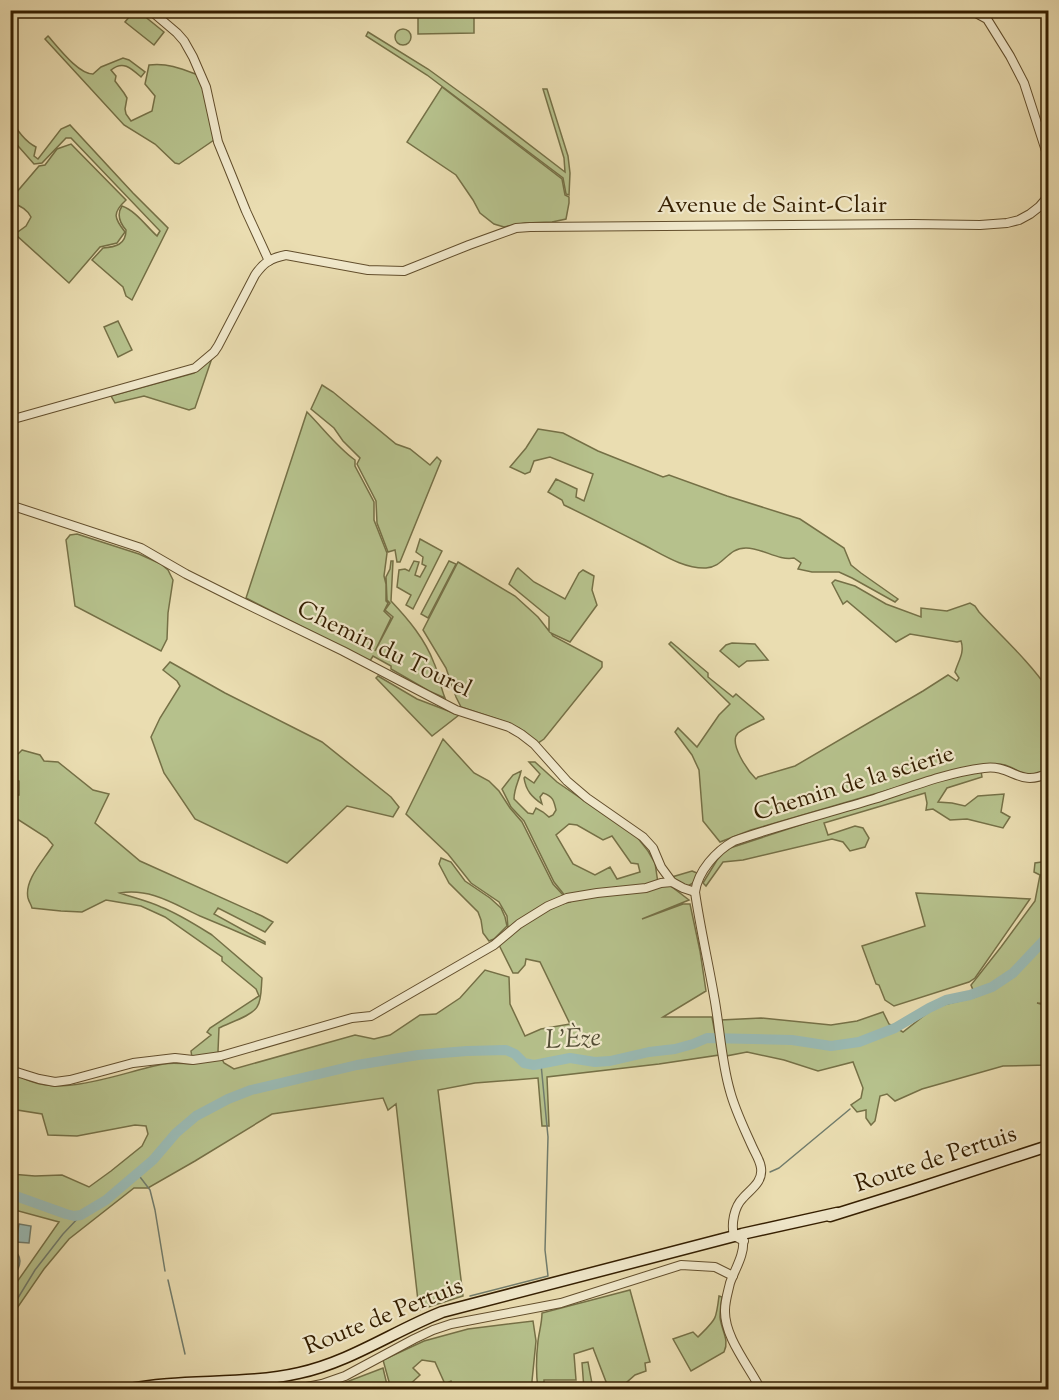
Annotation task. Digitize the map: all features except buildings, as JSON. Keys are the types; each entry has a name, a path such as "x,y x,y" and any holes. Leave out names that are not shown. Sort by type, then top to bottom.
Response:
{"main road":[{"name":"Route de Pertuis","path":"125,1389 186,1382 253,1380 297,1374 350,1356 442,1312 837,1213 1048,1146"}],"street":[{"path":"10,420 195,368 214,352 255,275 268,261 218,142 206,87 193,57 177,33 150,10"},
{"path":"968,10 987,19 1010,56 1024,82 1048,157"},
{"name":"Avenue de Saint-Clair","path":"268,261 286,255 368,270 404,271 456,249 516,228 530,227 1008,223 1030,214 1046,200 1048,194"},
{"name":"Chemin du Tourel","path":"10,505 141,548 186,574 343,651 456,710 499,723 521,734 586,798 643,837 653,848 660,867 672,882"},
{"name":"Chemin de la scierie","path":"695,892 699,879 719,851 734,841 754,834 948,774 991,767 1004,769 1030,779 1048,773"},
{"path":"10,1070 55,1082 70,1080 133,1064 175,1058 194,1060 221,1056 352,1018 370,1016 494,945 519,924 548,906 567,898 646,888 672,882 695,892 726,1078 761,1169 759,1180 738,1203 734,1219 740,1237 741,1254 732,1276 726,1301 726,1318 736,1347 761,1389"},
{"path":"291,1389 322,1384 345,1376 414,1339 451,1324 561,1303 681,1265 715,1267 732,1276"}],"green space":[{"path":"135,10 164,32 154,45 125,22"},
{"path":"474,14 474,33 418,34 418,15"},
{"path":"400,29 406,29 411,37 409,43 400,45 395,40 395,34"},
{"path":"368,32 428,69 565,172 564,158 543,89 547,89 568,156 569,195 566,194 563,178 427,75 366,36"},
{"path":"48,36 69,59 87,73 93,74 101,67 123,58 145,72 141,77 123,65 111,70 116,76 115,81 127,98 125,109 131,121 152,111 155,96 145,84 149,65 168,65 198,75 204,91 214,140 179,164 175,163 155,144 124,125 45,39"},
{"path":"442,87 562,179 565,195 569,197 566,219 504,227 494,224 480,213 456,175 407,142"},
{"path":"12,119 22,135 36,147 34,156 38,159 61,129 70,125 168,228 132,300 126,296 123,287 92,260 103,248 116,246 124,239 126,230 119,216 122,206 136,215 157,236 160,231 71,138 66,138 42,163 34,164 11,138"},
{"path":"71,144 126,200 118,209 116,216 125,232 117,243 100,247 69,283 15,234 26,226 31,217 10,200 39,166 45,165 57,149"},
{"path":"118,321 132,350 118,357 104,327"},
{"path":"213,355 195,408 189,410 144,396 115,403 111,396 194,373"},
{"path":"322,385 396,444 410,449 430,465 437,457 441,461 400,562 397,562 395,550 388,552 377,523 376,501 357,464 360,458 334,428 311,409"},
{"path":"307,412 355,460 355,466 374,502 374,520 387,553 384,576 386,601 388,603 384,611 391,618 375,651 393,617 385,610 390,603 387,600 386,577 391,561 393,561 391,601 410,622 426,646 436,667 445,698 391,669 391,666 373,656 370,661 246,598"},
{"path":"538,429 563,433 598,451 663,477 669,475 800,519 844,548 851,565 898,599 895,602 839,572 812,572 798,569 801,563 794,558 782,558 752,549 734,551 717,564 706,568 688,566 671,559 564,505 562,500 548,492 556,479 577,489 576,497 584,501 593,474 550,457 534,461 530,472 525,474 510,467"},
{"path":"77,534 139,554 161,564 168,570 173,580 167,639 161,651 75,606 66,540 70,535"},
{"path":"420,539 442,551 413,609 406,605 411,595 397,587 399,570 409,571 414,561 419,562 415,575 420,577 426,566 422,564 423,557 416,552"},
{"path":"449,561 456,564 428,618 421,614"},
{"path":"458,562 515,596 538,617 549,631 549,617 509,584 516,570 518,568 534,582 565,599 579,573 583,570 594,576 592,590 597,605 570,642 551,633 602,662 602,667 544,739 538,743 519,728 461,707 446,668 423,630"},
{"path":"835,580 855,586 886,604 921,617 921,608 947,611 970,603 975,606 1048,689 1048,769 1030,776 1000,764 967,767 751,830 720,842 703,821 699,770 692,755 675,732 678,728 697,747 719,715 730,704 669,644 671,642 708,673 708,677 733,697 736,694 763,717 764,719 738,733 735,743 740,757 756,779 795,766 948,675 957,681 959,678 955,672 962,653 961,641 910,634 896,642 847,601 843,604 832,583"},
{"path":"732,643 755,644 768,660 747,661 739,667 720,651"},
{"path":"170,662 225,693 322,742 391,797 399,807 393,817 347,806 287,863 195,819 164,773 151,737 180,686 163,670"},
{"path":"378,676 417,699 459,715 432,736 376,678"},
{"path":"443,739 474,773 489,781 499,791 522,822 553,884 564,896 508,928 507,916 499,902 471,883 448,854 406,814"},
{"path":"22,750 40,755 44,761 58,762 93,790 109,794 95,823 140,861 273,922 265,932 218,908 214,914 265,944 162,898 142,893 120,893 156,905 194,924 212,935 262,978 260,1001 257,1007 245,1016 219,1028 218,1051 224,1063 234,1069 355,1035 374,1039 390,1035 420,1015 436,1014 460,998 485,970 509,977 510,1004 525,1036 541,1029 570,1024 540,962 526,959 525,965 518,973 513,973 499,945 542,913 570,902 554,882 524,821 511,807 502,789 513,775 521,771 514,799 528,813 533,814 536,808 549,817 553,815 556,810 551,797 543,793 540,797 542,804 526,787 525,777 534,783 540,774 529,762 535,762 557,782 637,837 655,863 658,883 668,884 689,900 642,919 683,904 690,904 706,991 663,1017 712,1017 719,1055 547,1077 549,1126 542,1126 538,1078 475,1083 438,1090 463,1296 419,1310 396,1104 388,1110 383,1098 272,1114 148,1188 134,1188 69,1239 44,1269 11,1317 10,1280 17,1282 59,1222 11,1209 11,1174 62,1175 89,1187 142,1146 148,1134 146,1126 135,1125 77,1136 48,1135 42,1114 11,1109 11,1070 27,1080 45,1085 65,1086 106,1079 164,1064 193,1064 191,1051 211,1035 207,1032 210,1028 259,996 256,989 222,961 222,957 165,917 141,906 106,900 82,912 32,908 28,898 29,884 53,845 47,838 11,815 11,795 19,795 19,781 11,779 11,754 18,754","holes":["569,824 577,825 603,840 612,836 631,863 638,864 640,872 617,879 610,867 595,875 573,864 556,835"]},
{"path":"981,771 982,777 947,788 938,802 965,806 978,796 1004,794 1001,812 1010,817 1003,828 967,819 950,820 933,809 926,810 925,793 824,823 828,835 855,826 863,828 869,838 865,847 850,851 843,842 832,839 743,860 723,862 706,886 703,883 717,860 727,849 929,783"},
{"path":"441,858 451,862 465,881 501,908 507,926 494,939 489,941 483,933 478,912 449,883 439,864"},
{"path":"1048,861 1048,959 1046,965 1048,964 1048,1004 1037,1003 1048,1006 1048,1065 1003,1066 922,1089 895,1101 887,1094 880,1096 875,1121 871,1125 866,1118 866,1110 857,1112 851,1105 861,1098 863,1088 853,1062 818,1071 784,1060 747,1052 726,1056 721,1020 761,1018 831,1025 857,1021 883,1012 889,1024 903,1032 935,1007 976,997 971,985 1035,901 1040,875 1034,872 1035,863"},
{"path":"692,871 697,873 697,876 688,886 676,882 672,877"},
{"path":"916,893 1030,899 975,978 969,982 894,1006 885,1000 879,985 876,984 862,946 925,926"},
{"path":"630,1290 650,1362 645,1363 646,1371 635,1375 626,1383 625,1389 593,1389 608,1387 593,1348 574,1354 576,1380 544,1380 544,1389 538,1389 537,1354 542,1313"},
{"path":"719,1296 722,1297 720,1317 726,1348 724,1352 691,1371 673,1339 693,1332 698,1337 714,1319"},
{"path":"533,1321 536,1341 533,1389 454,1389 451,1381 445,1384 435,1362 422,1360 413,1368 420,1375 408,1386 391,1389 383,1360 424,1341 468,1329"},
{"path":"588,1362 593,1389 584,1389 582,1363"},
{"path":"383,1368 388,1389 328,1389"}],"water":[{"path":"19,1224 31,1226 29,1243 16,1242"},
{"path":"11,1249 18,1255 20,1263 18,1269 11,1273"}],"waterway":[{"name":"L'Èze","path":"10,1194 66,1214 81,1215 106,1200 153,1160 176,1133 196,1116 251,1090 357,1065 418,1055 506,1050 515,1054 524,1063 534,1065 570,1058 595,1062 610,1061 675,1049 707,1038 792,1040 831,1046 859,1042 895,1028 946,1000 992,987 1013,973 1048,936"},
{"path":"470,1296 548,1276 545,1250 548,1137 541,1064"},
{"path":"770,1172 779,1168 850,1109"},
{"path":"137,1173 150,1190 165,1271"},
{"path":"10,1311 35,1270 81,1215"},
{"path":"168,1280 185,1354"},
{"path":"10,1382 20,1390"}]}
